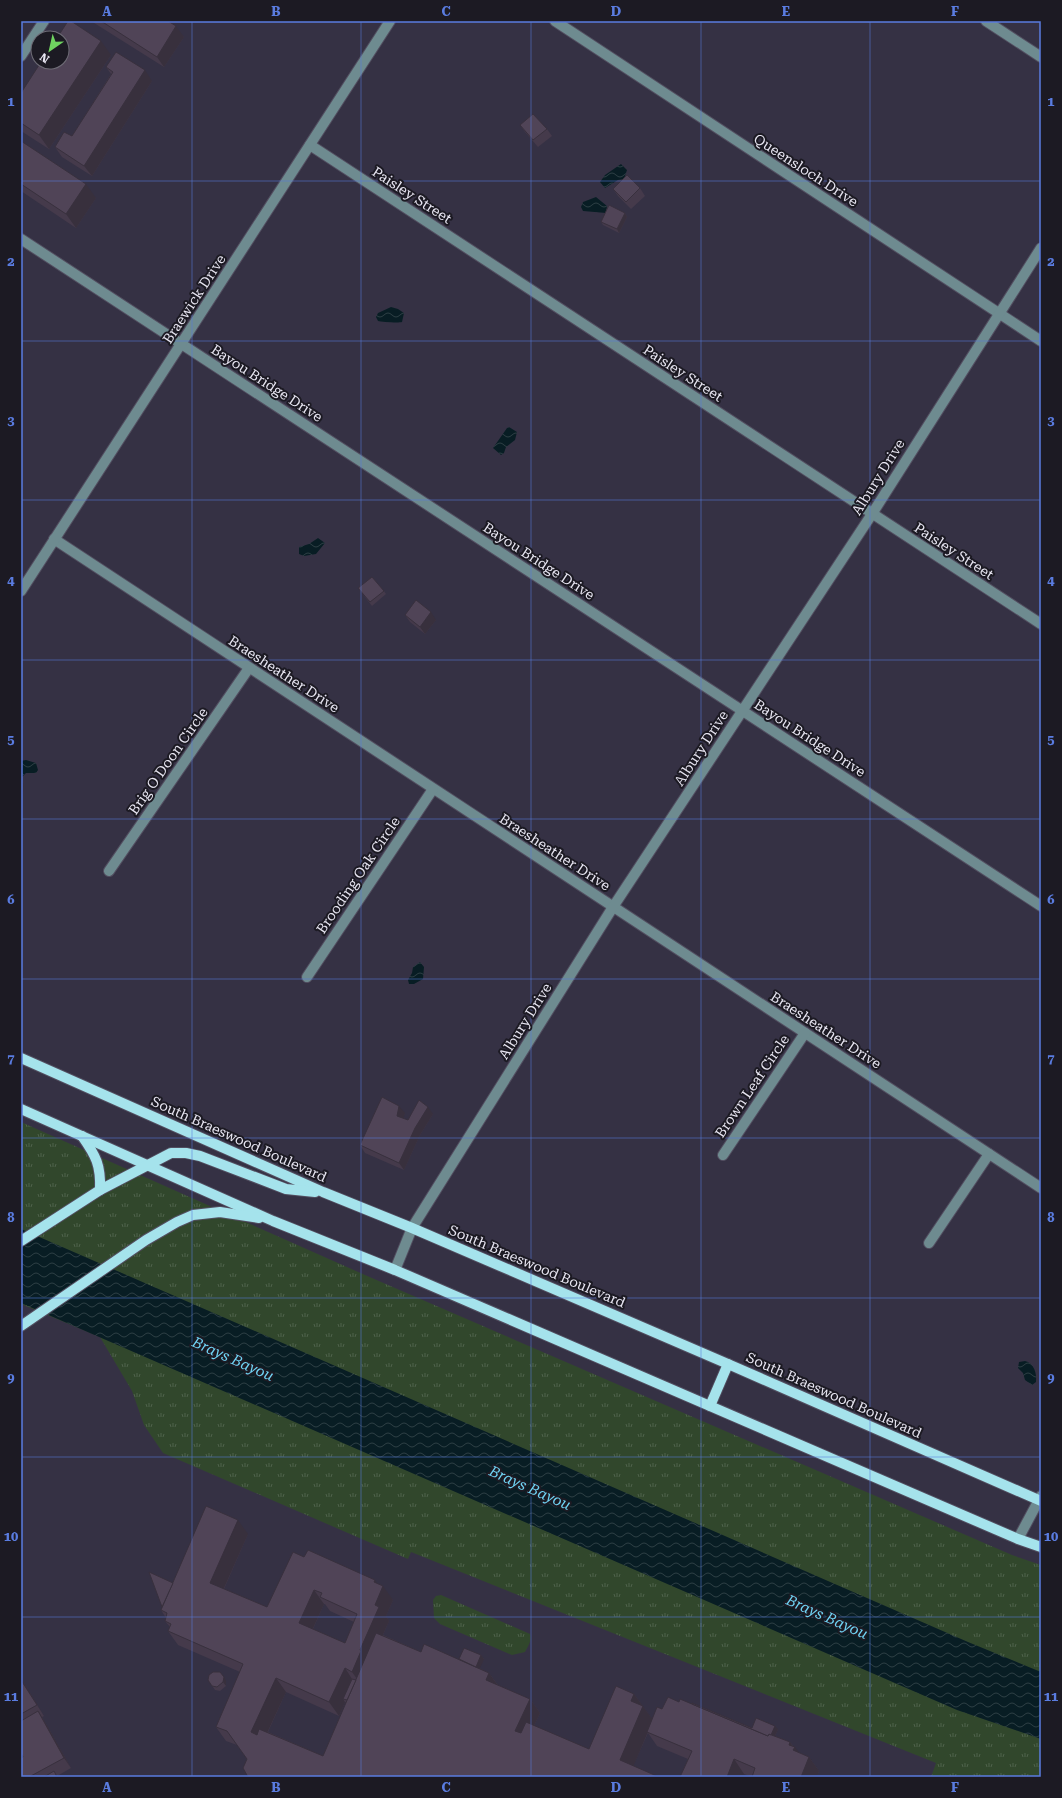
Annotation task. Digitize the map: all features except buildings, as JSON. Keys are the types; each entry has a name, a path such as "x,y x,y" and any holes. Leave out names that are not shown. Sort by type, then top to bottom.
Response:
{"main road":[{"name":"South Braeswood Boulevard","path":"21,1058 323,1192 412,1228 1040,1499"},
{"path":"21,1109 148,1164 273,1221 395,1270 1018,1539 1041,1547"},
{"path":"82,1136 92,1151 99,1166 101,1173 100,1190"},
{"path":"21,1241 100,1190 171,1153 186,1153 200,1156 286,1189 323,1192"},
{"path":"21,1326 146,1240 177,1222 193,1215 220,1212 273,1221"},
{"path":"710,1406 728,1364"}],"street":[{"path":"21,56 44,21"},
{"name":"Braewick Drive","path":"21,591 390,21"},
{"name":"Queensloch Drive","path":"555,21 1041,342"},
{"path":"986,21 1041,57"},
{"name":"Paisley Street","path":"310,145 1041,624"},
{"name":"Bayou Bridge Drive","path":"21,239 1041,906"},
{"name":"Albury Drive","path":"395,1270 412,1228 613,907 872,514 1041,248"},
{"name":"Braesheather Drive","path":"54,539 1041,1188"},
{"name":"Brig O Doon Circle","path":"109,871 249,668"},
{"name":"Brooding Oak Circle","path":"307,977 433,789"},
{"name":"Brown Leaf Circle","path":"723,1155 806,1033"},
{"path":"929,1243 989,1154"},
{"path":"1018,1539 1040,1499"}],"green space":[{"path":"21,1122 365,1275 1012,1555 1041,1565 1041,1777 931,1777 936,1763 411,1552 408,1559 163,1453 144,1425 132,1391 100,1337 21,1304"},
{"path":"441,1595 530,1634 530,1641 525,1652 512,1655 440,1624 434,1618 433,1600 436,1596"}],"water":[{"path":"621,164 627,170 624,179 618,180 605,188 600,182 605,175"},
{"path":"596,197 607,206 606,213 583,211 581,207 583,202"},
{"path":"391,307 404,313 402,322 378,321 376,317 378,313"},
{"path":"509,427 517,432 515,440 506,447 504,453 501,455 493,448"},
{"path":"318,538 325,543 316,554 304,556 299,554 299,547 309,544"},
{"path":"26,760 36,763 38,770 36,773 26,773 21,778 21,761"},
{"path":"420,962 424,967 423,979 414,984 409,984 408,980 412,973 413,967"},
{"name":"Brays Bayou","path":"21,1229 968,1642 1041,1672 1041,1739 957,1710 21,1303"},
{"path":"1025,1361 1033,1366 1036,1375 1036,1382 1032,1385 1025,1380 1023,1373 1018,1368 1019,1362"}]}
